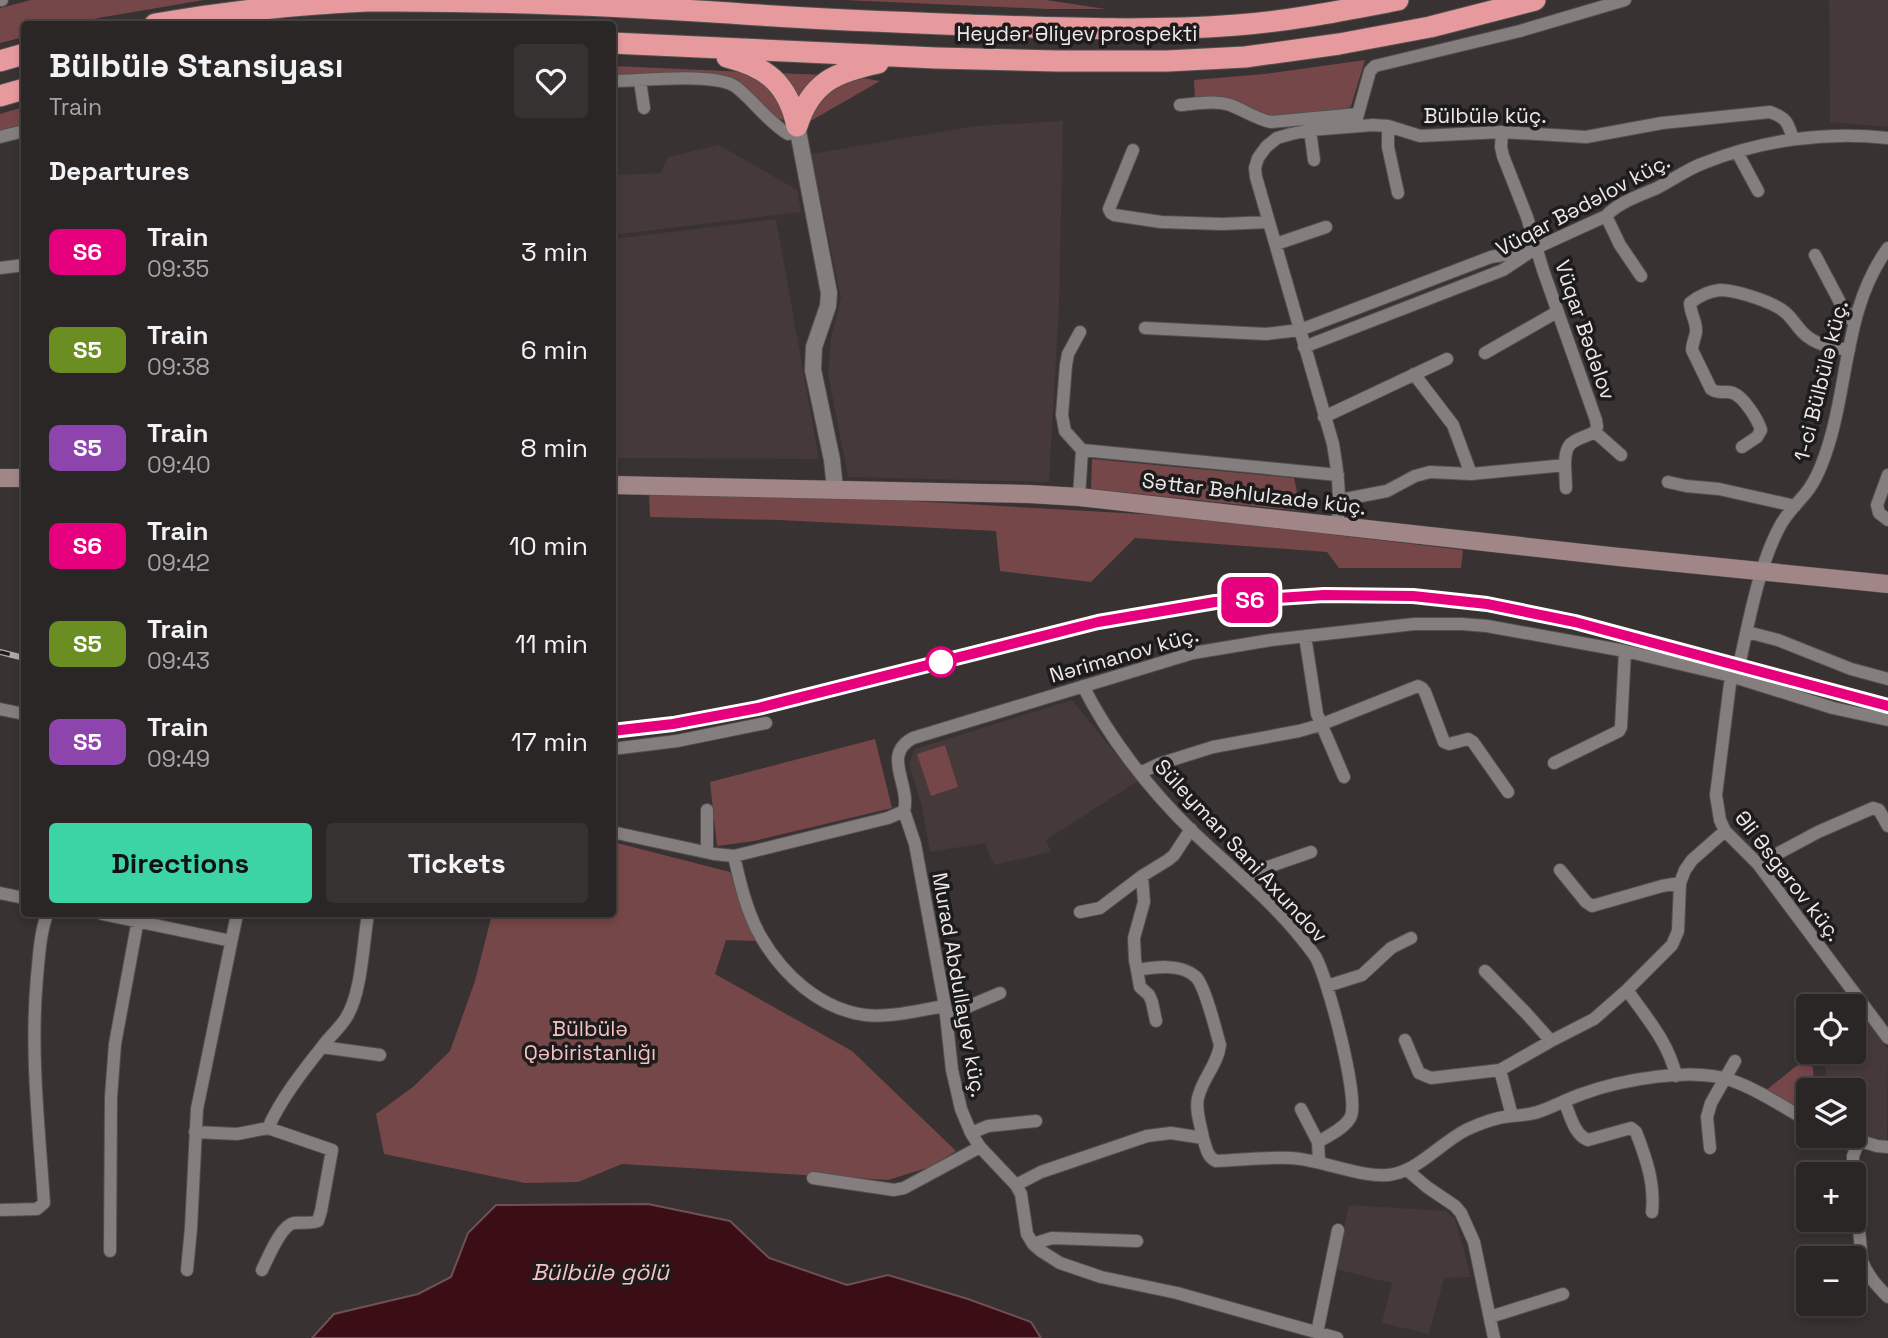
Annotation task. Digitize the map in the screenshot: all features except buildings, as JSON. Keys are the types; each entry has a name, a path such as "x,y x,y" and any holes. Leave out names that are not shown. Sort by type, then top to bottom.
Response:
{"highway":[{"name":"Heydər Əliyev prospekti","path":"173,21 295,5 483,0 571,1 803,18 1061,28 1164,29 1239,25 1333,13 1398,0"},
{"name":"Heydər Əliyev prospekti","path":"616,43 936,58 1167,61 1245,57 1339,44 1494,12 1535,0"},
{"path":"634,45 715,54 761,69 784,91 798,129"},
{"path":"0,61 21,55"},
{"path":"798,129 806,103 812,94 836,75 879,63 936,58"},
{"path":"0,96 21,90"}],"main road":[{"path":"0,478 21,478"},
{"name":"Səttar Bəhlulzadə küç.","path":"616,485 1079,497 1888,584"}],"street":[{"path":"1180,105 1228,104 1271,121 1357,119 1370,71 1375,66 1520,31 1625,0"},
{"path":"640,80 644,108"},
{"path":"616,81 724,81 735,86 788,134 798,129 830,293 814,346 813,370 814,385 832,460 835,489"},
{"name":"Bülbülə küç.","path":"1337,526 1340,500 1333,444 1256,177 1258,158 1266,147 1277,138 1357,119 1420,136 1502,132 1586,137 1672,121 1770,112 1788,123 1793,139"},
{"path":"1388,126 1388,147 1398,193"},
{"path":"1310,130 1314,160"},
{"path":"0,137 21,132"},
{"name":"Vüqar Bədəlov","path":"1502,132 1503,156 1527,217 1596,420 1595,432 1567,445 1565,465"},
{"name":"Vüqar Bədəlov küç.","path":"1304,346 1503,270 1536,248 1606,216 1613,208 1690,169 1737,152 1793,139 1843,135 1888,138"},
{"path":"1133,149 1110,209 1114,215 1161,222 1269,222"},
{"path":"1737,152 1758,191"},
{"path":"1606,216 1620,245 1641,276"},
{"path":"1276,244 1326,227"},
{"path":"1145,328 1266,334 1300,330 1491,257 1536,248"},
{"name":"1-ci Bülbülə küç.","path":"1731,676 1739,666 1762,572 1779,526 1807,493 1821,466 1841,396 1854,323 1870,277 1888,248"},
{"path":"1815,255 1854,323"},
{"path":"0,268 21,265"},
{"path":"1742,447 1757,437 1761,430 1758,421 1734,393 1717,393 1712,389 1692,350 1696,331 1690,303 1697,297 1721,290 1770,302 1787,314 1807,337 1822,345 1849,350"},
{"path":"1485,353 1558,312"},
{"path":"1079,497 1082,450 1065,430 1062,415 1068,354 1080,332"},
{"path":"1324,417 1447,359"},
{"path":"1413,374 1453,425 1471,474"},
{"path":"1595,432 1621,455"},
{"path":"1082,450 1338,475"},
{"path":"1340,500 1387,491 1415,476 1430,472 1471,474 1565,465 1566,488"},
{"path":"1888,475 1877,505 1879,513 1888,520"},
{"path":"1668,482 1719,489 1795,506"},
{"name":"Nərimanov küç.","path":"904,811 906,797 897,758 904,742 913,738 1193,653 1224,646 1414,624 1487,626 1625,651 1731,676 1833,708 1888,720"},
{"path":"1747,632 1778,640 1888,679"},
{"path":"1305,636 1320,725 1344,777"},
{"path":"1554,763 1619,731 1625,651"},
{"name":"Əli Əsgərov küç.","path":"1731,676 1716,795 1720,820 1725,831 1758,864 1888,1038"},
{"path":"1140,773 1159,764 1213,747 1320,725 1418,686 1422,688 1444,742 1449,744 1468,739 1474,742 1508,792"},
{"name":"Süleyman Sani Axundov","path":"1083,687 1104,723 1166,804 1292,927 1317,960 1327,986 1349,1070 1352,1107 1351,1116 1346,1123 1318,1142"},
{"path":"0,709 21,713"},
{"path":"616,749 677,741 766,723"},
{"path":"1758,864 1818,832 1873,808 1879,810 1888,827"},
{"path":"707,810 707,852"},
{"path":"616,833 734,856 888,818 904,811"},
{"name":"Murad Abdullayev küç.","path":"904,811 915,844 961,1110 979,1147 1016,1185 1021,1194 1027,1234 1033,1244"},
{"path":"1080,912 1100,908 1174,855 1191,829"},
{"path":"1405,1041 1419,1073 1431,1078 1500,1070 1594,1019 1627,990 1676,938 1681,883 1692,860 1725,831"},
{"path":"1244,879 1273,865 1311,852"},
{"path":"734,856 745,899 761,937 793,980 826,1003 850,1012 883,1015 945,1011 1000,993"},
{"path":"1560,870 1592,906 1681,883"},
{"path":"1142,876 1144,902 1134,938 1135,960 1140,987 1152,1002 1156,1021"},
{"path":"0,893 21,897"},
{"path":"0,1210 37,1209 44,1203 34,1005 39,950 46,917"},
{"path":"110,1251 111,1097 115,1044 138,917 231,941"},
{"path":"187,1270 197,1109 236,917"},
{"path":"268,1128 274,1113 346,1017 356,994 368,917"},
{"path":"1327,986 1362,975 1391,948 1411,938"},
{"path":"1137,970 1156,966 1178,968 1196,977 1203,989 1220,1045 1219,1053 1197,1101 1207,1152 1216,1161 1291,1158 1319,1161 1378,1176 1393,1175 1408,1170 1450,1140 1490,1120 1538,1112 1609,1085 1676,1076 1726,1078 1796,1115"},
{"path":"1485,971 1550,1041"},
{"path":"1627,990 1672,1056 1676,1076"},
{"path":"322,1047 380,1055"},
{"path":"1710,1148 1707,1117 1711,1103 1735,1061"},
{"path":"1500,1070 1512,1116"},
{"path":"1564,1101 1583,1139 1631,1128 1636,1132 1650,1175 1654,1197 1653,1212"},
{"path":"1301,1109 1318,1142 1319,1161"},
{"path":"971,1133 988,1126 1037,1121"},
{"path":"195,1132 237,1134 268,1128 332,1150 318,1221 292,1223 285,1227 262,1270"},
{"path":"1016,1185 1041,1172 1147,1136 1171,1133 1203,1138"},
{"path":"1866,1143 1888,1147"},
{"path":"813,1178 894,1190 904,1188 979,1147"},
{"path":"1856,1148 1853,1166 1862,1261 1873,1282 1888,1297"},
{"path":"1408,1170 1461,1213 1474,1242 1494,1338"},
{"path":"1317,1333 1338,1230"},
{"path":"1033,1244 1052,1238 1137,1241"},
{"path":"1033,1244 1060,1263 1101,1277 1177,1293 1337,1338"},
{"path":"1490,1317 1563,1294"}],"shaded area":[{"path":"1829,0 1888,0 1888,127 1830,122"},
{"path":"1063,121 1059,305 1049,482 848,477 828,374 831,338 841,298 811,154 976,126"},
{"path":"719,145 797,190 801,212 616,235 616,175 661,173 668,157"},
{"path":"776,219 819,459 616,458 616,239"},
{"path":"1072,700 1138,781 1046,840 1051,852 994,865 985,843 930,852 922,807 909,764 915,749"},
{"path":"1866,1021 1888,1049 1887,1140 1866,1136 1866,1078 1826,1078 1825,1064 1866,1064"},
{"path":"1349,1205 1446,1211 1455,1219 1471,1277 1444,1278 1429,1334 1382,1323 1392,1283 1335,1269"}],"green space":[{"path":"31,0 204,0 85,21 21,21 21,38 0,43 0,8"},
{"path":"844,0 1046,0 1106,9 1048,9"},
{"path":"1365,60 1351,106 1343,112 1268,117 1195,98 1194,80 1264,74"},
{"path":"616,66 748,72 774,88 786,120 778,119 737,79 616,76"},
{"path":"777,73 825,75 797,110"},
{"path":"846,79 880,81 807,123 818,96"},
{"path":"21,108 21,126 0,132 0,114"},
{"path":"1092,459 1294,478 1301,511 1091,489"},
{"path":"649,492 859,498 1176,516 1463,550 1461,568 1339,568 1327,552 1135,538 1091,582 1000,571 996,531 779,520 650,517"},
{"path":"875,739 892,808 754,841 717,846 710,782"},
{"path":"945,745 958,787 931,796 917,754"},
{"name":"Bülbülə Qəbiristanlığı","path":"616,843 730,872 755,941 726,940 715,974 852,1051 956,1151 930,1167 888,1180 622,1164 578,1182 525,1183 384,1154 376,1114 413,1087 450,1051 475,981 491,917 616,917"},
{"path":"1799,1064 1813,1067 1813,1078 1796,1078 1796,1107 1764,1092"}],"water":[{"name":"Bülbülə gölü","path":"648,1204 730,1221 769,1258 847,1285 888,1275 968,1299 1031,1322 1041,1338 312,1338 334,1314 418,1294 451,1277 468,1233 496,1205"}],"railway":[{"path":"616,731 738,712 1098,622 1215,602 1324,595 1413,596 1487,604 1575,622 1888,706"},
{"path":"0,652 21,657"}],"train":[{"name":"S6","path":"616,731 673,724 758,708 1098,622 1215,602 1324,595 1413,596 1487,604 1575,622 1888,706"}]}
